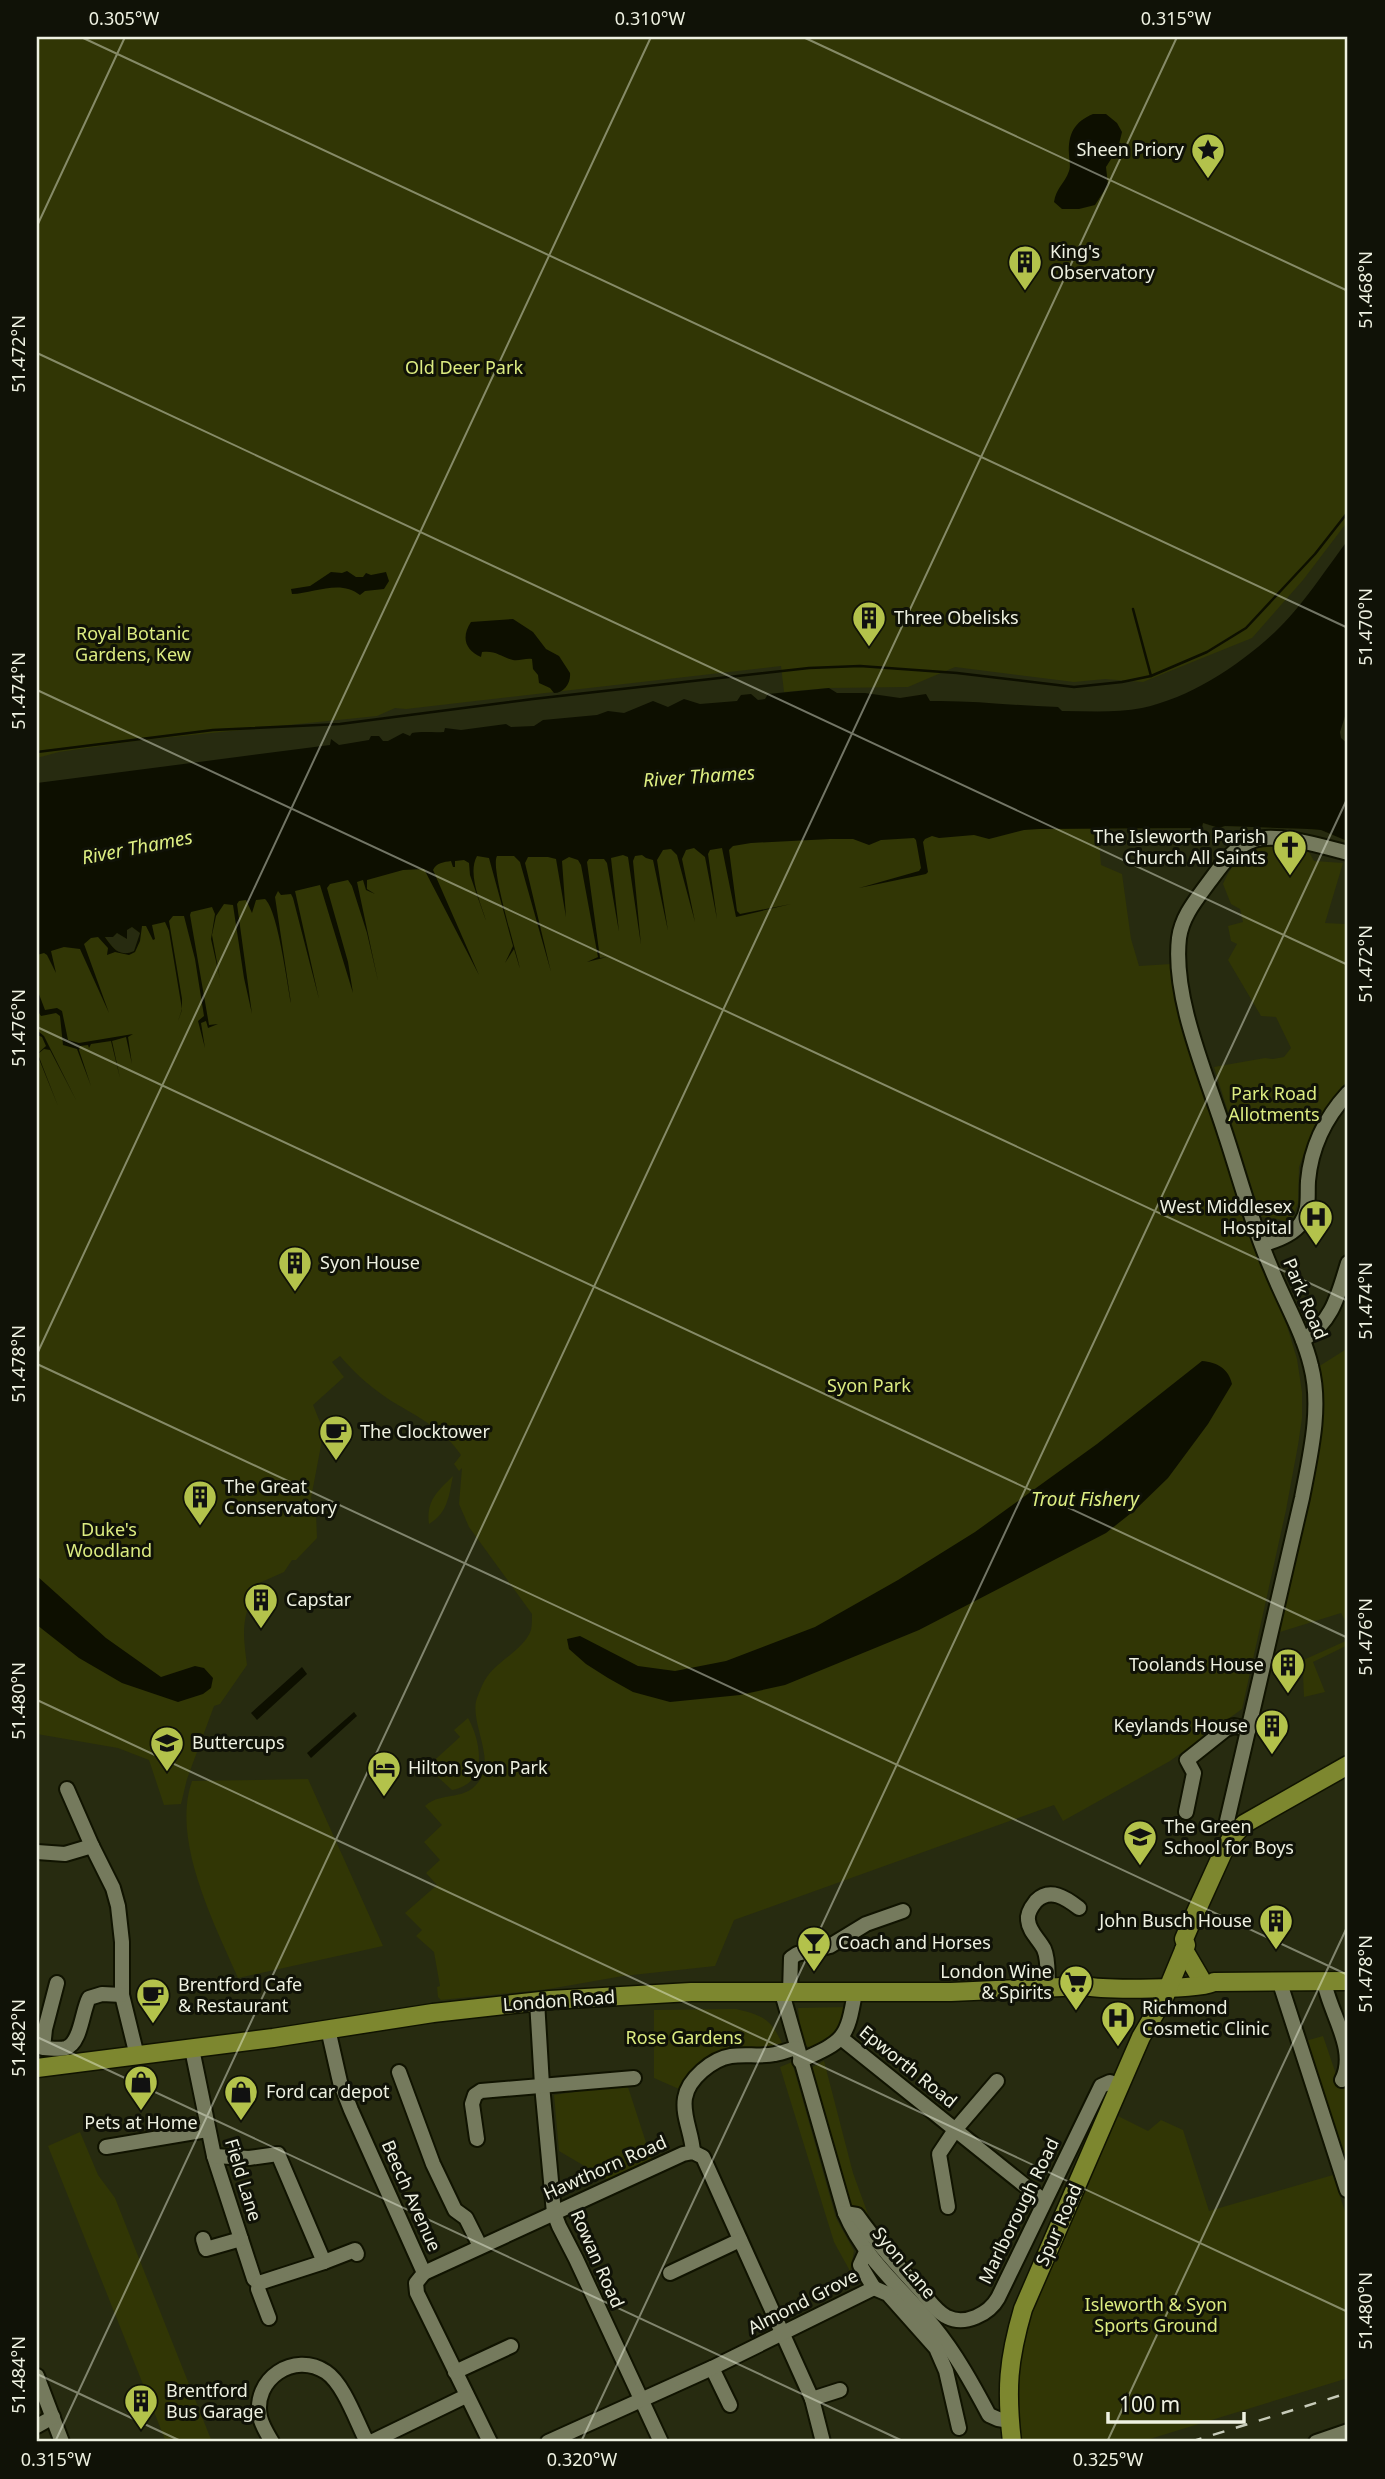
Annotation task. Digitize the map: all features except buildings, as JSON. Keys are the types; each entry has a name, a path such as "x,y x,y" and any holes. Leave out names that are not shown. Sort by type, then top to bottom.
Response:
{"main road":[{"path":"1232,1837 1244,1824 1348,1765"},
{"name":"Spur Road","path":"1012,2442 1007,2389 1012,2347 1023,2309 1154,2014 1219,1859 1232,1837"},
{"path":"1154,2014 1206,1982 1184,1944"},
{"name":"London Road","path":"37,2068 191,2049 433,2012 537,2001 691,1992 951,1992 1085,1986 1097,1989 1166,1983 1348,1981"}],"street":[{"name":"Park Road","path":"1232,1837 1227,1821 1309,1463 1315,1404 1312,1369 1303,1340 1277,1284 1197,1052 1182,993 1179,937 1186,915 1215,873 1234,852 1255,839 1292,840 1348,853"},
{"path":"1263,1245 1299,1226 1307,1212 1308,1180 1314,1146 1321,1130 1348,1093"},
{"path":"1303,1340 1316,1332 1335,1306 1348,1263"},
{"path":"1186,1812 1194,1773 1187,1760 1226,1729 1234,1726 1249,1729"},
{"path":"67,1789 113,1888 118,1906 122,1942 122,1995 137,2056"},
{"path":"37,1852 65,1854 92,1846"},
{"path":"1048,1987 1046,1955 1027,1918 1040,1897 1052,1893 1066,1898 1079,1908"},
{"name":"Syon Lane","path":"903,1911 830,1946 791,1958 786,1993 798,2054 845,2213 853,2231 866,2252 947,2344 989,2415 998,2420 1010,2420"},
{"path":"1279,1980 1347,2190"},
{"path":"1325,1981 1327,1997 1334,2009 1343,2040 1348,2069 1342,2080"},
{"path":"57,1983 40,2048 69,2047 76,2037 89,1998 103,1994 122,1995"},
{"name":"Epworth Road","path":"855,1992 850,2023 841,2038 1044,2201"},
{"name":"Rowan Road","path":"537,2001 554,2213 661,2442"},
{"name":"Beech Avenue","path":"328,2029 340,2082 351,2110 424,2273 416,2283 417,2293 490,2442"},
{"path":"693,2152 692,2133 685,2117 685,2096 695,2078 714,2062 730,2056 798,2054 822,2050 841,2038"},
{"name":"Field Lane","path":"191,2049 214,2156 254,2279 259,2283 258,2289 270,2318"},
{"path":"399,2072 433,2164 455,2210 466,2218 480,2246"},
{"path":"477,2138 472,2104 475,2095 481,2091 634,2078"},
{"name":"Epworth Road","path":"948,2207 940,2154 955,2130 997,2081"},
{"name":"Marlborough Road","path":"845,2213 857,2215 888,2255 940,2312 953,2319 967,2319 992,2308 1101,2086 1110,2082 1121,2086"},
{"path":"106,2147 207,2130"},
{"name":"Hawthorn Road","path":"424,2273 683,2154 693,2152 702,2157 783,2334 812,2399 823,2442"},
{"path":"214,2156 248,2158 278,2154 324,2262"},
{"path":"203,2239 206,2249 241,2239"},
{"path":"670,2273 740,2240"},
{"path":"259,2283 355,2250 356,2254"},
{"name":"Almond Grove","path":"548,2442 712,2368 874,2288 860,2265 866,2252"},
{"path":"874,2288 888,2294 936,2348 946,2371 959,2428"},
{"path":"455,2372 511,2346"},
{"path":"272,2442 260,2417 260,2398 269,2379 294,2364 313,2366 328,2373 339,2386 369,2442 466,2396"},
{"path":"712,2368 730,2406"},
{"path":"37,2376 62,2442"},
{"path":"812,2399 840,2390"},
{"path":"37,2426 53,2417"},
{"path":"1316,2442 1348,2431"}],"green space":[{"name":"Old Deer Park","path":"37,37 1348,37 1348,521 1303,580 1252,638 1143,682 1105,679 1074,682 955,667 908,687 829,688 784,692 781,666 406,709 395,708 377,716 143,740 59,752 37,758"},
{"name":"Syon Park","path":"1194,792 1348,838 1347,841 1321,830 1225,826 1219,828 1203,823 1202,828 1098,829 1101,865 1122,874 1131,939 1139,966 1171,964 1244,1222 1287,1326 1297,1359 1302,1392 1298,1445 1242,1709 1170,1761 1063,1821 1054,1805 734,1920 715,1966 623,1976 549,1989 441,2000 438,1997 437,1987 440,1986 434,1952 416,1936 422,1930 405,1913 437,1885 426,1873 440,1860 424,1842 442,1825 425,1806 439,1798 469,1791 481,1778 485,1759 476,1717 477,1698 489,1674 528,1637 532,1614 469,1527 459,1504 462,1468 459,1471 454,1464 461,1455 440,1432 374,1389 340,1356 332,1362 344,1377 313,1405 323,1435 311,1498 316,1514 317,1538 296,1560 292,1560 284,1572 257,1584 244,1624 247,1665 220,1704 214,1706 187,1779 181,1804 164,1805 149,1760 118,1748 37,1734 37,910 103,886","holes":["132,927 140,933 134,951 129,953 116,950 105,936 113,937 117,933 127,939 127,930"]},
{"name":"Park Road Allotments","path":"1274,846 1309,852 1314,861 1343,863 1325,923 1345,924 1348,970 1348,1080 1317,1119 1299,1167 1298,1203 1290,1223 1261,1217 1214,1067 1284,1057 1291,1048 1276,1017 1261,1016 1228,960 1237,944 1231,941 1228,926 1243,922 1240,909 1231,904 1223,884 1242,856 1256,849"},
{"path":"1348,1348 1348,1626 1341,1613 1280,1632 1315,1462 1318,1367"},
{"path":"453,1476 444,1509 429,1524 431,1502"},
{"path":"1348,1640 1348,1645 1313,1662 1325,1692 1304,1697 1303,1674 1290,1666"},
{"path":"468,1718 479,1750 477,1771 472,1780 452,1790 427,1767 460,1737 454,1730"},
{"path":"308,1779 383,1946 238,1978 207,1907 191,1855 187,1804 192,1781"},
{"path":"848,2007 840,2029 831,2039 810,2048 802,2043 798,2008"},
{"name":"Rose Gardens","path":"736,2009 761,2017 771,2025 784,2047 724,2050 701,2062 679,2089 654,2078 654,2010"},
{"path":"1323,2036 1340,2086 1348,2084 1348,2179 1302,2042"},
{"path":"824,2061 853,2173 873,2228 851,2208 811,2068"},
{"path":"792,2062 836,2218 854,2251 850,2271 834,2242 780,2067"},
{"path":"627,2084 652,2161 610,2181 559,2151 554,2095"},
{"name":"Isleworth & Syon Sports Ground","path":"1116,2115 1148,2131 1161,2120 1183,2130 1209,2211 1333,2175 1348,2221 1348,2378 1140,2442 1021,2442 1015,2380 1027,2316 1061,2246"},
{"path":"80,2132 98,2175 115,2198 212,2442 166,2442 48,2146"}],"water":[{"path":"1093,114 1106,114 1117,123 1122,132 1118,148 1106,167 1108,185 1095,205 1062,209 1054,202 1070,169 1071,135 1081,121"},
{"name":"River Thames","path":"1348,540 1348,707 1340,732 1341,738 1348,744 1347,841 1321,830 1225,826 1219,828 1203,823 1202,828 1024,830 989,839 974,835 939,838 932,836 923,842 928,872 926,874 859,888 919,871 921,868 916,840 881,840 869,845 853,839 751,843 733,846 729,850 737,911 740,914 791,904 736,917 722,848 710,850 708,854 717,919 705,857 694,848 686,850 682,859 695,922 677,855 671,849 663,850 657,860 668,931 653,860 642,855 635,856 633,861 641,945 628,857 623,855 611,858 619,932 607,863 604,859 589,859 587,862 600,958 607,957 587,962 598,957 581,865 578,860 569,857 562,861 566,917 556,859 528,857 525,863 551,972 520,862 514,856 497,856 496,863 500,892 520,969 514,949 505,963 513,946 489,858 477,856 473,871 474,880 486,921 470,875 469,863 464,860 455,861 453,867 451,861 438,864 433,870 479,975 424,869 403,870 367,880 367,889 375,894 366,890 363,880 357,882 378,981 367,933 348,880 330,884 327,888 348,962 353,993 320,885 295,891 319,999 293,898 291,894 281,895 278,891 275,897 291,1003 278,932 265,899 256,900 252,913 246,900 237,904 252,1014 233,905 224,904 216,916 212,935 220,979 211,939 215,914 212,907 191,912 190,915 209,1025 218,1024 208,1028 206,1021 201,1023 205,1048 198,1021 204,1016 195,959 184,916 173,916 169,921 182,1009 169,931 165,922 152,925 153,940 146,926 142,926 140,941 135,952 129,955 115,952 107,955 108,948 98,937 91,938 84,944 109,1013 80,949 64,947 51,951 56,973 47,955 37,955 37,783 330,745 331,739 339,745 369,740 371,736 379,736 383,741 388,741 403,733 410,736 416,732 444,732 445,728 461,730 506,724 511,727 534,726 543,720 597,715 608,711 624,713 653,701 668,707 684,699 700,704 737,701 741,695 751,694 758,700 765,699 768,694 829,688 837,693 865,693 900,698 926,694 930,701 1058,707 1062,711 1142,708 1178,697 1213,679 1261,644 1294,612","holes":["132,927 140,933 134,951 129,953 116,950 105,937 113,937 117,933 127,939 127,930"]},
{"path":"347,571 356,577 363,577 366,573 371,575 386,572 389,581 384,589 365,591 360,595 353,590 336,587 292,594 291,589 310,586 331,572"},
{"path":"513,619 533,632 546,649 559,656 570,673 566,687 558,693 539,683 532,659 513,660 487,652 482,652 481,657 468,647 466,633 471,622"},
{"path":"37,989 45,1010 57,1008 62,1011 68,1040 79,1043 133,1034 128,1037 132,1064 126,1037 112,1041 120,1078 111,1041 91,1044 89,1048 88,1045 80,1046 91,1086 77,1049 63,1045 60,1016 56,1013 41,1016 39,1013"},
{"path":"38,1031 44,1036 76,1100 50,1050 44,1049 39,1053 39,1057 58,1106 37,1054 46,1046 42,1037 37,1035"},
{"name":"Trout Fishery","path":"1202,1361 1222,1367 1232,1384 1208,1424 1168,1478 1135,1510 1106,1533 919,1630 785,1685 740,1695 670,1702 633,1692 586,1664 569,1649 567,1639 580,1636 638,1666 675,1671 726,1661 815,1627 975,1532 1097,1444"},
{"path":"37,1576 106,1638 161,1677 195,1666 204,1668 213,1678 211,1688 203,1694 178,1702 122,1683 79,1658 37,1625"},
{"path":"302,1667 307,1674 257,1720 251,1713"},
{"path":"354,1712 357,1716 311,1758 307,1753"}],"waterway":[{"path":"37,752 213,730 340,724 809,668 860,666 957,673 1074,687 1122,682 1151,676 1207,652 1246,628 1315,554 1348,512"},
{"path":"1133,609 1151,676"}],"railway":[{"path":"1190,2442 1348,2393"}],"place":[{"name":"Sheen Priory","path":"1208,180"},
{"name":"King's Observatory","path":"1025,292"},
{"name":"Three Obelisks","path":"869,648"},
{"name":"The Isleworth Parish Church All Saints","path":"1290,877"},
{"name":"West Middlesex Hospital","path":"1316,1247"},
{"name":"Syon House","path":"295,1293"},
{"name":"The Clocktower","path":"336,1462"},
{"name":"The Great Conservatory","path":"200,1527"},
{"name":"Capstar","path":"261,1630"},
{"name":"Toolands House","path":"1288,1695"},
{"name":"Keylands House","path":"1272,1756"},
{"name":"Buttercups","path":"167,1773"},
{"name":"Hilton Syon Park","path":"384,1798"},
{"name":"The Green School for Boys","path":"1140,1867"},
{"name":"John Busch House","path":"1276,1951"},
{"name":"Coach and Horses","path":"814,1973"},
{"name":"London Wine & Spirits","path":"1076,2012"},
{"name":"Brentford Cafe & Restaurant","path":"153,2025"},
{"name":"Richmond Cosmetic Clinic","path":"1118,2048"},
{"name":"Pets at Home","path":"141,2112"},
{"name":"Ford car depot","path":"241,2122"},
{"name":"Brentford Bus Garage","path":"141,2431"}],"park label":[{"name":"Royal Botanic Gardens, Kew","path":"133,644"},
{"name":"Duke's Woodland","path":"109,1540"}]}
